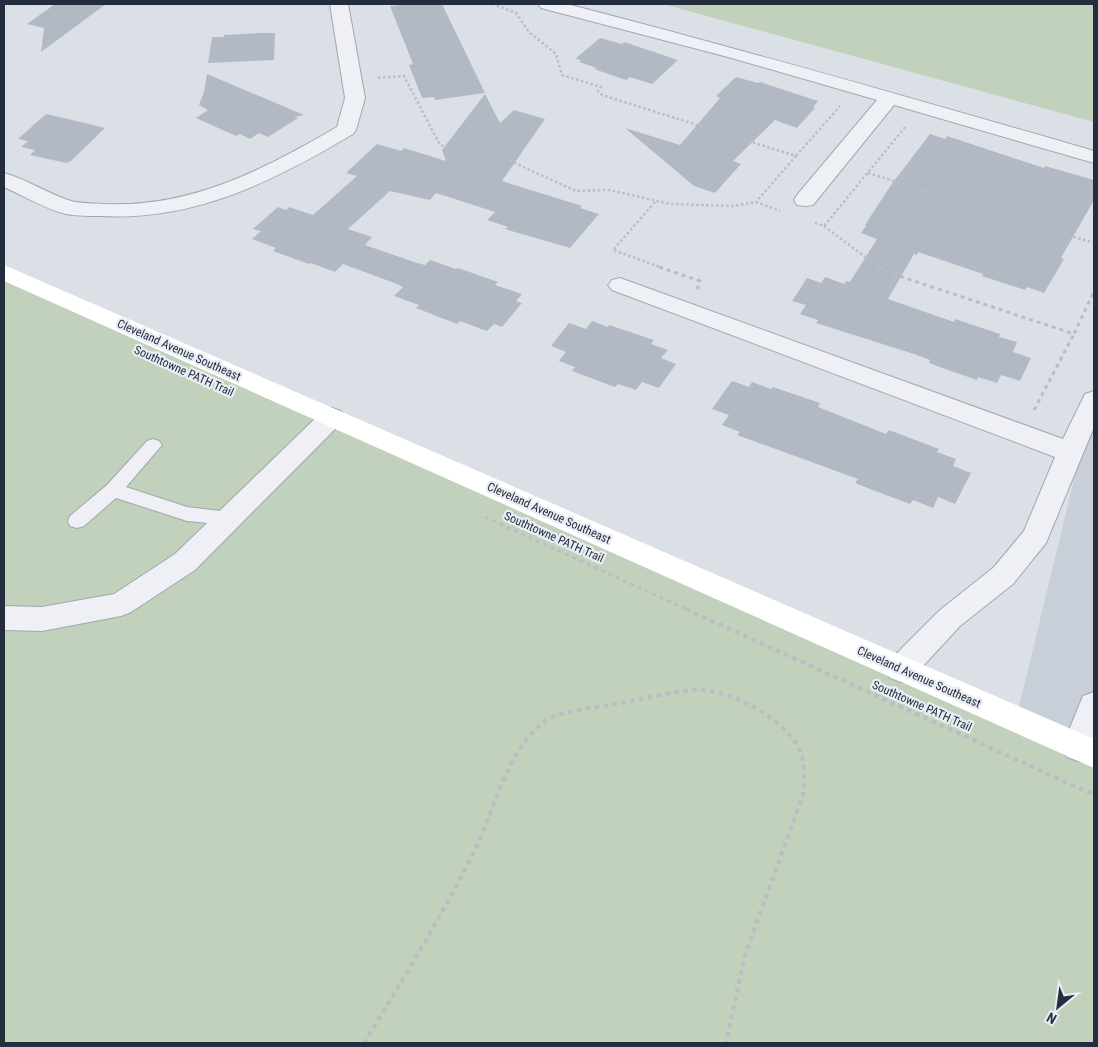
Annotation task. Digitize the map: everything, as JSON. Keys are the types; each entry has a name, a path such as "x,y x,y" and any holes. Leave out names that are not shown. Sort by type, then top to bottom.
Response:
{"main road":[{"name":"Cleveland Avenue Southeast","path":"4,272 1086,751"}],"street":[{"path":"4,180 68,208 123,211 174,205 213,196 293,160 346,130 355,98 339,4"},
{"path":"547,4 661,33 890,97 1094,157"},
{"path":"799,207 890,97"},
{"path":"620,285 1070,452"},
{"path":"901,669 942,626 1003,576 1036,536 1070,452 1094,400"},
{"path":"4,618 42,619 121,604 185,562 332,417"},
{"path":"1086,751 1094,705"}],"lane":[{"path":"77,521 113,490 153,445"},
{"path":"113,490 187,514 230,518"}],"path":[{"path":"492,4 516,13 529,32 556,54 562,75 601,87 598,92 602,94 796,156"},
{"path":"352,80 404,76 440,145 508,160 576,191 610,190 654,202 734,206 756,202 799,207 884,271 1074,334"},
{"path":"756,202 843,102"},
{"path":"824,226 910,121"},
{"path":"868,173 1094,243"},
{"path":"654,202 613,250 700,281 694,295"},
{"path":"1031,417 1094,291"},
{"name":"Southtowne PATH Trail","path":"477,514 1094,795"},
{"path":"364,1043 394,996 471,859 512,764 526,741 546,720 578,711 693,690 714,691 770,716 786,729 799,748 804,766 803,795 745,955 726,1043"}],"shaded area":[{"path":"1094,396 1094,741 1019,707"}],"green space":[{"path":"663,4 1094,4 1094,122"},
{"path":"4,266 1094,741 1094,1043 4,1043"}],"building":[{"path":"55,4 106,4 41,52 44,28 27,24"},
{"path":"442,4 485,93 435,100 434,97 422,98 409,65 413,64 390,6"},
{"path":"275,33 274,60 208,63 212,37"},
{"path":"600,38 622,44 624,42 678,60 652,84 630,77 626,80 594,69 597,68 575,59"},
{"path":"207,74 304,115 294,117 298,118 268,137 259,133 250,139 240,134 236,136 196,118 208,110 199,105 204,92"},
{"path":"736,77 760,82 818,101 813,107 815,108 797,128 775,120 733,161 741,164 715,193 694,186 625,128 680,145 720,98 716,96"},
{"path":"485,94 500,123 514,110 545,119 502,181 582,206 580,208 599,214 570,248 505,229 508,227 487,220 495,212 436,193 430,200 390,191 348,229 372,237 365,245 425,265 430,260 456,269 458,268 498,282 495,285 522,294 516,301 522,303 502,327 494,324 487,331 460,321 457,324 416,308 419,305 394,296 403,287 397,284 343,264 335,272 311,263 309,264 273,251 276,248 252,239 261,231 253,229 278,207 286,210 289,207 313,215 357,176 346,173 377,144 401,151 404,148 446,161 442,150"},
{"path":"46,114 105,128 71,161 66,163 30,155 35,150 21,147 28,141 18,139"},
{"path":"930,134 945,139 947,136 1044,168 1045,166 1094,180 1094,200 1061,258 1064,259 1044,293 1027,287 1025,290 918,252 917,255 914,254 888,299 954,322 955,319 1000,334 999,337 1017,342 1013,352 1031,358 1020,381 1001,375 997,383 978,377 977,380 948,370 929,363 930,360 914,354 816,323 818,320 800,314 806,305 792,301 807,278 821,283 825,277 844,284 846,281 850,282 877,239 861,233 865,225 891,185"},
{"path":"592,321 654,340 651,344 668,350 661,358 676,364 659,388 642,382 636,390 618,384 615,387 572,371 575,367 559,361 566,352 551,346 569,323 586,329"},
{"path":"732,381 749,387 752,382 771,389 773,387 820,403 818,407 886,434 889,430 939,449 937,452 956,459 953,466 971,473 955,504 938,497 933,508 913,500 910,504 878,492 855,483 858,479 737,435 740,432 722,425 729,415 712,409"}]}
